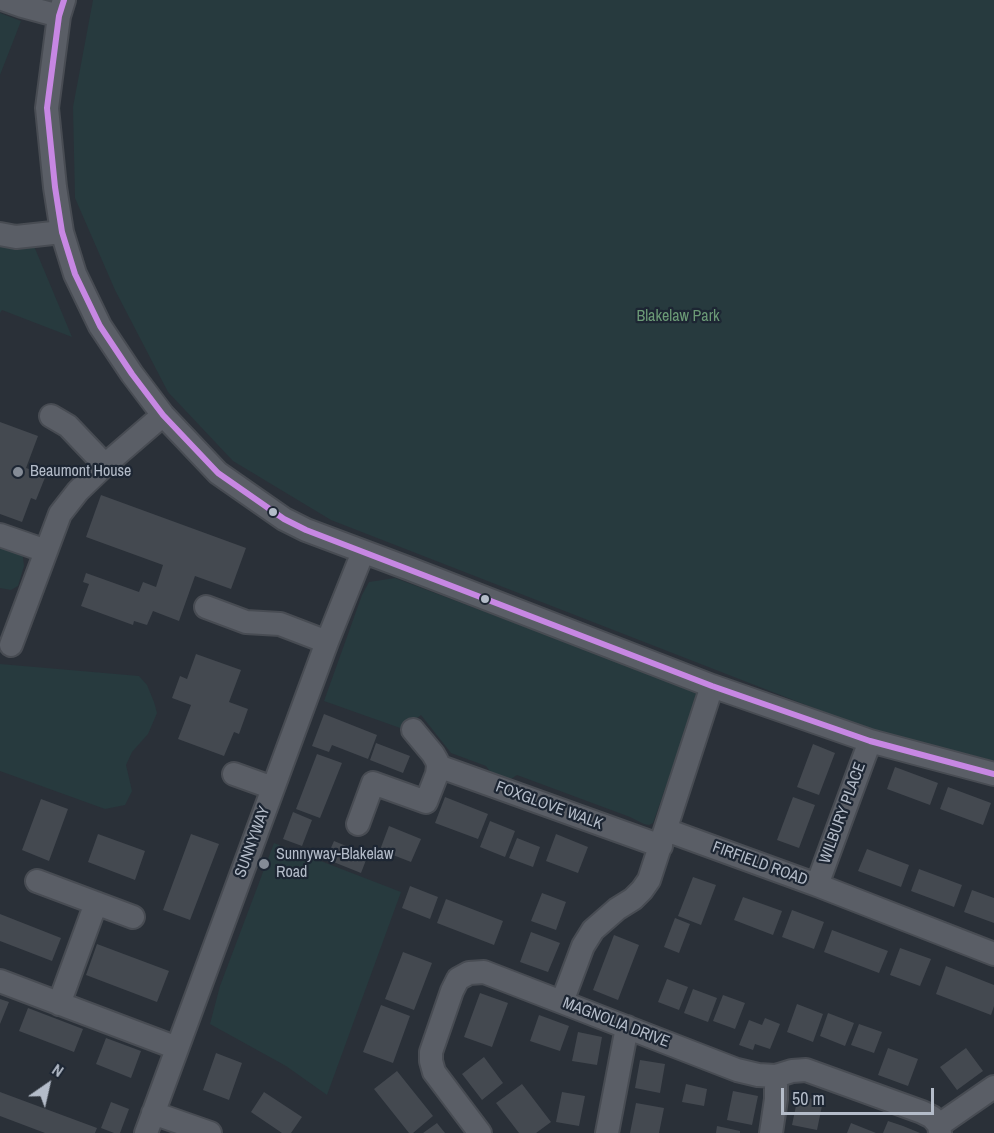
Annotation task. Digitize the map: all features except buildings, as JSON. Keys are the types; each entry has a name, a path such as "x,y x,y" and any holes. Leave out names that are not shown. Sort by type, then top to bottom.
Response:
{"street":[{"path":"5,0 22,6 62,8 47,108 62,232 75,274 100,326 132,374 163,415 218,473 284,519 306,530 712,686 870,741 994,774"},
{"path":"0,234 16,237 62,232"},
{"path":"11,645 60,514 78,491 105,465 163,415"},
{"path":"51,416 68,426 105,465"},
{"path":"0,534 46,551"},
{"name":"SUNNYWAY","path":"149,1123 327,642 363,552"},
{"path":"206,607 246,622 280,624 327,642"},
{"path":"562,1002 583,946 593,930 617,909 633,899 649,879 712,686"},
{"path":"358,824 373,783 426,802 438,766 433,754 413,730"},
{"name":"WILBURY PLACE","path":"817,885 870,741"},
{"name":"FOXGLOVE WALK","path":"438,766 663,838"},
{"path":"234,774 273,788"},
{"name":"FIRFIELD ROAD","path":"663,838 817,885 994,954"},
{"path":"38,881 134,916"},
{"path":"59,1004 96,903"},
{"name":"MAGNOLIA DRIVE","path":"480,1133 434,1072 431,1061 431,1052 452,991 459,979 469,973 484,972 737,1070 776,1076 806,1070 922,1112 932,1117 939,1129 969,1104 994,1088"},
{"path":"0,981 177,1048"},
{"path":"607,1133 627,1027"},
{"path":"771,1133 776,1099 776,1076"},
{"path":"149,1123 210,1133"}],"green space":[{"name":"Blakelaw Park","path":"93,0 994,0 994,761 865,728 331,520 233,461 168,392 115,290 75,198 73,107"},
{"path":"0,13 21,21 0,75"},
{"path":"0,242 34,246 72,337 2,310 0,313"},
{"path":"0,541 22,550 24,566 18,586 11,590 0,588"},
{"path":"395,578 699,692 653,823 644,824 517,775 511,779 492,774 486,766 451,753 421,715 403,729 324,701 362,595 369,582"},
{"path":"0,664 139,676 147,685 157,713 148,734 132,752 126,765 132,791 125,805 105,809 0,771"},
{"path":"274,843 401,892 327,1095 286,1066 210,1024 220,986"}],"transit line":[{"path":"64,0 59,16 47,108 62,232 75,274 100,326 132,374 163,415 218,473 284,519 306,530 712,686 870,741 994,774"}],"place":[{"name":"Beaumont House","path":"18,472"},
{"name":"Sunnyway-Blakelaw Road","path":"264,864"}]}
